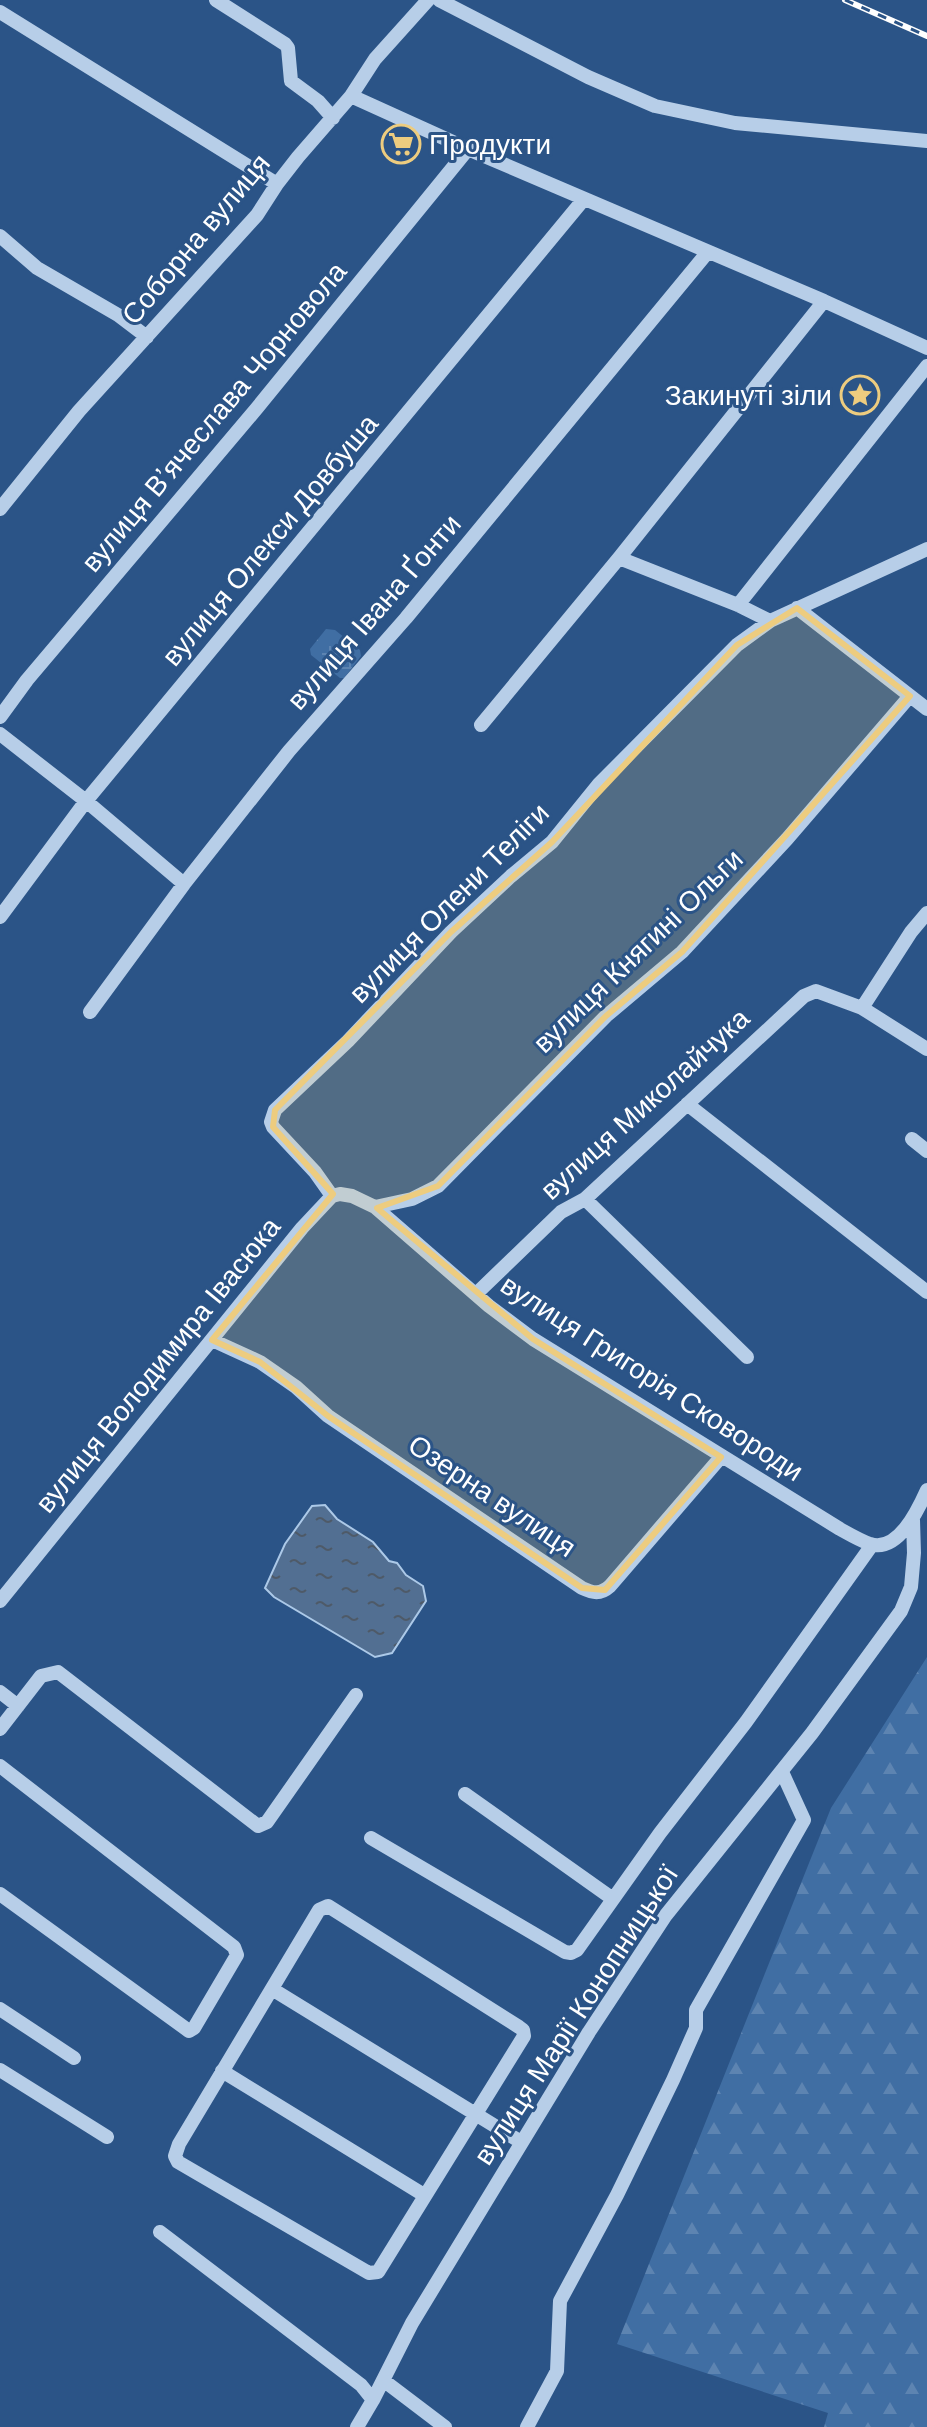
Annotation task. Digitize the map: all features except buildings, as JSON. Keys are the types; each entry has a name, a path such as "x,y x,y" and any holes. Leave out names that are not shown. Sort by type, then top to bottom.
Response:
{"street":[{"path":"216,0 285,44 291,81 318,101 333,118"},
{"name":"Соборна вулиця","path":"0,509 79,411 257,215 277,184 351,96 375,59 428,0"},
{"path":"439,0 588,77 655,106 735,123 927,141"},
{"path":"0,12 277,184"},
{"path":"351,96 927,348"},
{"name":"вулиця Вʼячеслава Чорновола","path":"0,717 27,680 257,408 468,149"},
{"name":"вулиця Олекси Довбуша","path":"0,917 86,801 584,199"},
{"path":"0,236 37,268 94,300 147,337"},
{"name":"вулиця Івана Ґонти","path":"90,1012 184,884 289,751 414,608 707,253"},
{"path":"481,725 824,301"},
{"path":"738,605 927,366"},
{"name":"вулиця Олени Теліги","path":"330,1198 315,1172 273,1127 271,1122 275,1110 348,1041 451,932 552,842 599,784 737,645 770,621 927,549"},
{"path":"619,558 738,605 770,621"},
{"path":"797,608 927,709"},
{"name":"вулиця Княгині Ольги","path":"375,1207 412,1199 438,1186 606,1016 682,952 787,839 910,696"},
{"path":"0,734 86,801 184,884"},
{"path":"862,1008 911,932 927,913"},
{"name":"вулиця Миколайчука","path":"476,1294 561,1212 585,1199 804,996 816,991 862,1008 927,1049"},
{"path":"687,1104 927,1292"},
{"path":"912,1139 927,1151"},
{"name":"вулиця Григорія Сковороди","path":"330,1198 340,1194 352,1196 375,1207 533,1339 719,1459 872,1545"},
{"name":"вулиця Володимира Івасюка","path":"0,1601 302,1228 330,1198"},
{"path":"585,1199 747,1357"},
{"name":"Озерна вулиця","path":"212,1340 260,1362 296,1387 328,1416 592,1593 599,1593 610,1586 719,1459"},
{"path":"371,1838 568,1953 577,1950 872,1545 885,1544 913,1520 927,1490"},
{"name":"вулиця Марії Конопницької","path":"357,2427 412,2323 521,2142 666,1915 782,1772 901,1611 911,1587 913,1520"},
{"path":"0,1729 41,1676 51,1671 58,1672 258,1826 267,1822 356,1695"},
{"path":"0,1692 18,1706"},
{"path":"0,1766 234,1947 237,1955 194,2028 189,2031 0,1894"},
{"path":"527,2427 557,2371 560,2301 617,2195 673,2080 696,2028 696,2010 804,1820 782,1772"},
{"path":"465,1794 613,1899"},
{"path":"328,1906 523,2030 524,2036 378,2272 369,2273 178,2162 175,2156 179,2144 222,2071 319,1910 328,1906"},
{"path":"272,1989 521,2142"},
{"path":"0,2009 74,2058"},
{"path":"0,2070 107,2137"},
{"path":"222,2071 424,2195"},
{"path":"160,2232 361,2385 373,2400"},
{"path":"383,2380 445,2427"}],"highlighted area":[{"path":"797,608 910,696 682,952 606,1016 438,1186 377,1208 533,1339 721,1457 605,1590 582,1588 328,1416 260,1362 212,1340 333,1194 273,1127 275,1110 451,932 552,842 737,645"}],"green space":[{"path":"326,629 335,630 360,650 361,656 344,678 311,655 310,649"},
{"path":"927,1657 927,2427 824,2427 828,2413 617,2344 831,1808"}],"water":[{"path":"325,1505 337,1519 373,1542 389,1561 397,1563 406,1575 423,1586 426,1601 392,1653 375,1657 274,1597 265,1588 285,1544 312,1506"}],"railway":[{"path":"845,0 927,36"}],"place":[{"name":"Продукти","path":"401,144"},
{"name":"Закинуті зіли","path":"860,395"}]}
